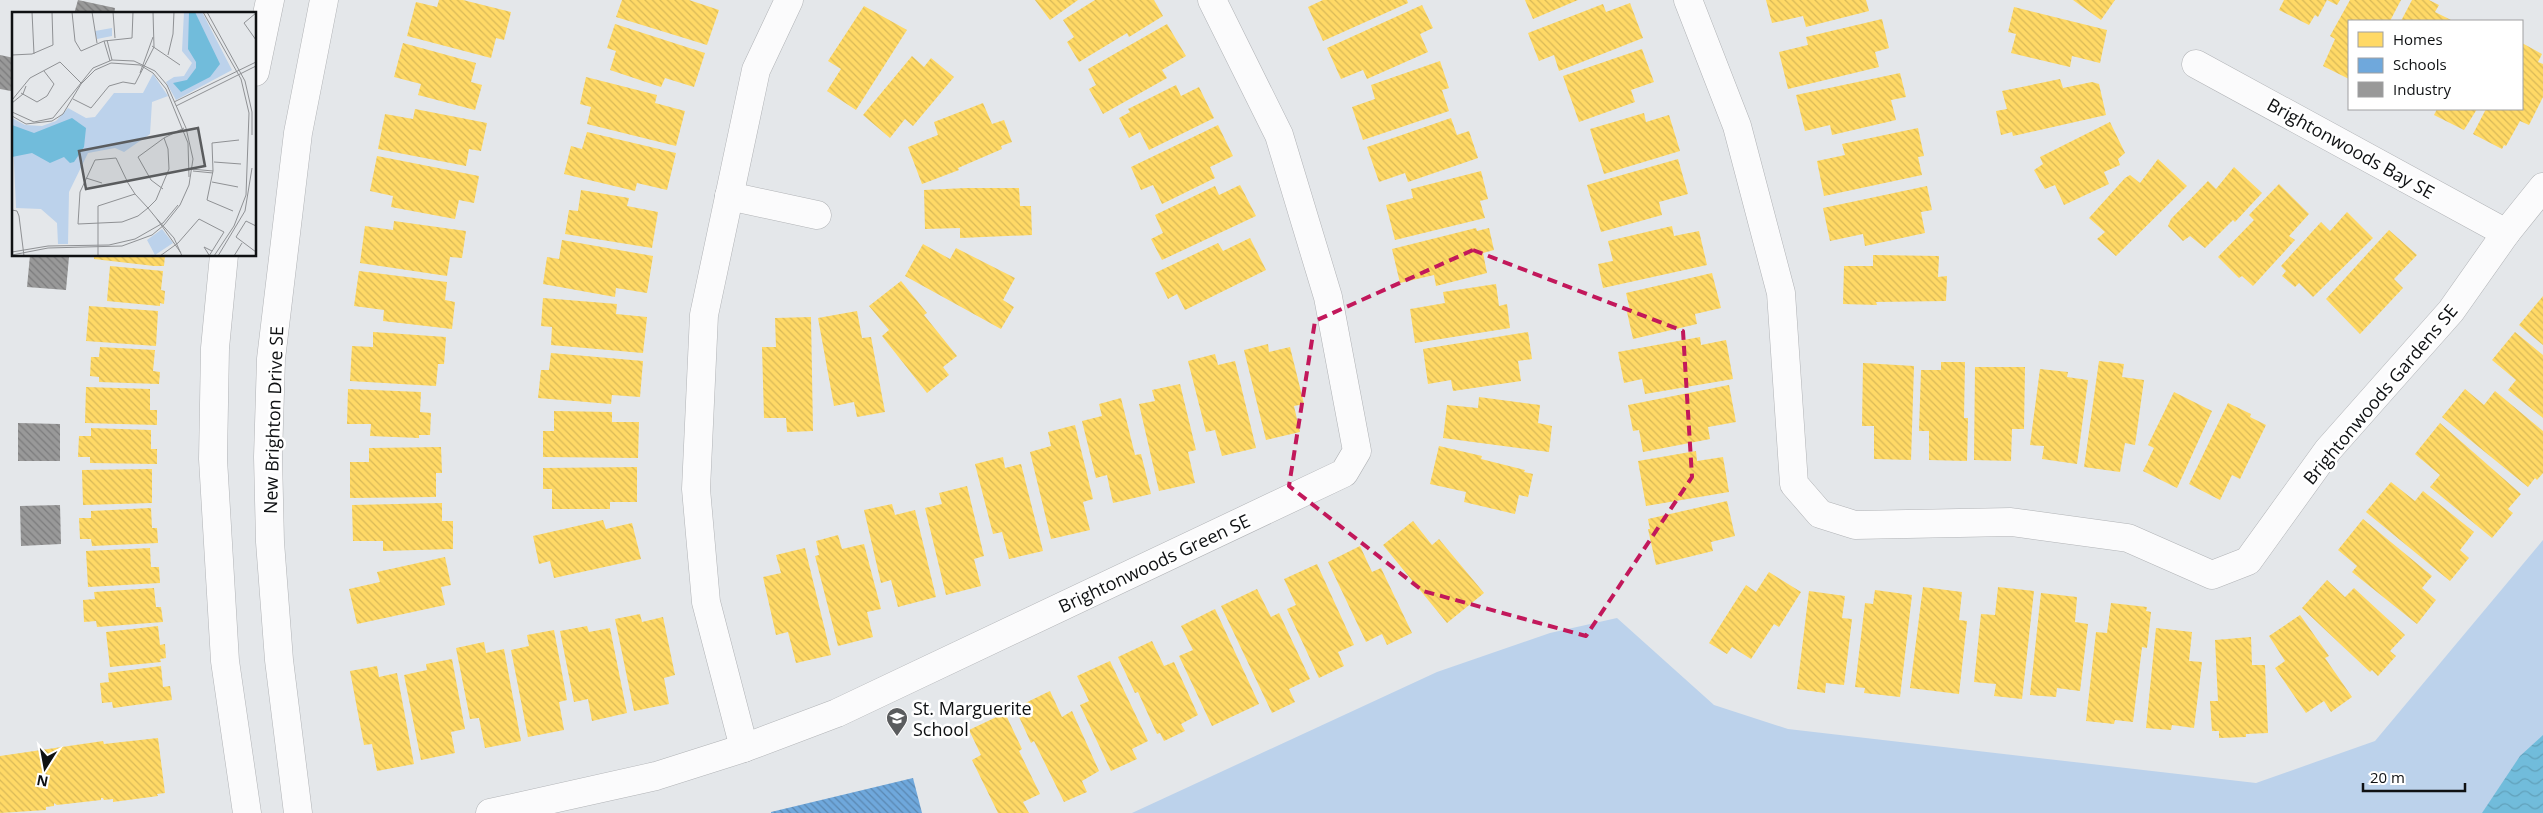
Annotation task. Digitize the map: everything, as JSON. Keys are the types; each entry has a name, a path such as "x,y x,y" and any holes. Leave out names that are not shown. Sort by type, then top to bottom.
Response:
{"street":[{"path":"256,67 270,0"},
{"name":"New Brighton Drive SE","path":"298,813 279,660 270,542 268,457 270,368 298,133 324,0"},
{"path":"744,748 706,602 696,489 704,315 756,70 788,0"},
{"name":"Brightonwoods Green SE","path":"490,813 656,776 744,748 837,713 1344,473 1357,452 1328,297 1279,134 1212,0"},
{"name":"Brightonwoods Gardens SE","path":"1688,0 1737,126 1781,293 1794,484 1820,514 1855,525 2011,522 2128,538 2212,575 2248,561 2328,450 2451,311 2506,233 2543,187"},
{"name":"Brightonwoods Bay SE","path":"2196,64 2506,233"},
{"path":"729,196 817,215"},
{"path":"224,256 215,348 213,468 225,661 247,813"}],"highlighted area":[{"path":"1473,250 1683,331 1692,477 1586,636 1423,591 1289,486 1315,321"}],"shaded area":[{"path":"2543,540 2543,813 1132,813 1437,672 1550,633 1617,618 1714,705 1788,729 2256,783 2375,741"}],"water":[{"path":"2543,735 2543,813 2482,813 2520,756"}],"building: Homes":[{"path":"439,0 463,0 511,12 504,40 496,38 491,58 407,36 416,2 437,7"},
{"path":"622,0 689,0 719,10 707,45 616,17"},
{"path":"1035,0 1078,0 1050,20"},
{"path":"1095,0 1154,0 1163,16 1129,37 1127,33 1079,62 1067,42 1074,37 1063,20"},
{"path":"1323,0 1407,0 1408,3 1323,41 1308,7"},
{"path":"1525,0 1578,0 1533,19"},
{"path":"1766,0 1866,0 1869,11 1806,27 1803,16 1772,23"},
{"path":"2073,0 2115,0 2101,20"},
{"path":"2284,0 2327,0 2318,17 2315,15 2309,25 2279,10"},
{"path":"2327,0 2340,0 2337,5"},
{"path":"2350,0 2401,0 2391,20 2348,20 2348,78 2323,66 2335,39 2330,36"},
{"path":"2412,0 2429,0 2439,5 2435,12 2451,20 2402,20"},
{"path":"1630,3 1643,38 1559,71 1554,55 1539,61 1528,33 1603,4 1606,12"},
{"path":"1422,5 1433,28 1420,34 1428,52 1367,79 1363,70 1341,79 1327,48"},
{"path":"864,6 907,30 856,110 827,91 841,69 828,61"},
{"path":"2014,7 2107,30 2100,63 2072,56 2070,67 2011,53 2016,34 2008,32"},
{"path":"1882,19 1889,48 1875,52 1879,67 1788,89 1779,52 1808,45 1806,37"},
{"path":"615,24 705,53 694,87 665,78 661,87 610,70 616,51 607,48"},
{"path":"1167,24 1186,56 1162,70 1167,78 1103,114 1089,89 1096,85 1088,69"},
{"path":"403,43 476,63 471,82 482,85 475,110 418,95 421,84 394,77"},
{"path":"2523,44 2542,54 2538,62 2543,64 2543,97 2529,125 2520,121 2506,146 2504,145 2502,149 2473,134 2485,110 2523,110"},
{"path":"1642,49 1654,82 1631,90 1635,102 1579,122 1563,76"},
{"path":"912,56 924,67 931,58 954,77 913,126 905,119 890,138 863,115"},
{"path":"1440,61 1449,88 1442,90 1449,111 1363,140 1352,107 1375,99 1371,85"},
{"path":"1900,73 1906,97 1891,100 1896,120 1832,135 1830,125 1805,131 1796,95"},
{"path":"586,77 657,95 655,103 685,111 676,146 587,124 591,107 580,104"},
{"path":"2060,79 2063,88 2092,82 2099,84 2106,115 2013,136 2012,132 2001,135 1996,111 2007,109 2002,91"},
{"path":"1176,85 1181,96 1199,87 1214,118 1149,150 1140,132 1129,138 1119,118 1130,112 1128,109"},
{"path":"983,103 992,124 1004,120 1012,142 1001,146 1002,149 958,168 959,170 922,184 908,147 938,135 934,122"},
{"path":"415,109 487,123 481,151 469,149 466,166 378,149 385,114 413,119"},
{"path":"2436,110 2476,110 2464,130 2434,115"},
{"path":"1644,113 1646,122 1669,115 1680,151 1604,174 1590,129"},
{"path":"1451,118 1457,135 1469,131 1478,158 1408,182 1405,173 1379,182 1367,147"},
{"path":"2110,122 2125,153 2118,159 2120,165 2104,172 2109,184 2064,205 2055,185 2045,189 2034,170 2043,164 2040,157"},
{"path":"1218,125 1233,156 1210,167 1215,178 1162,204 1153,185 1141,190 1131,167"},
{"path":"1918,128 1924,156 1918,157 1922,175 1824,196 1817,161 1845,155 1842,144"},
{"path":"587,132 676,153 667,190 637,183 635,191 564,174 571,146 582,149"},
{"path":"377,156 479,176 474,203 459,200 455,219 391,207 393,196 370,191"},
{"path":"1678,159 1688,194 1659,202 1662,215 1601,232 1587,185"},
{"path":"2158,159 2187,186 2116,256 2097,239 2105,232 2089,218 2125,178 2130,175 2140,183"},
{"path":"2234,167 2262,193 2235,222 2233,220 2205,248 2190,236 2183,241 2168,226 2171,219 2208,181 2216,189"},
{"path":"1481,171 1488,199 1480,201 1485,218 1395,240 1386,205 1413,198 1411,189"},
{"path":"2279,184 2309,214 2289,236 2295,240 2253,286 2242,276 2239,278 2218,257 2254,220 2249,215"},
{"path":"1240,185 1256,216 1162,260 1151,239 1163,233 1155,215 1215,186 1219,195"},
{"path":"1927,186 1932,210 1921,212 1925,233 1865,246 1863,234 1830,241 1823,208"},
{"path":"1019,188 1020,206 1031,206 1032,235 960,238 960,228 925,229 924,190"},
{"path":"581,190 629,198 627,206 658,212 652,248 565,234 569,210 578,211"},
{"path":"2347,212 2373,238 2313,297 2299,283 2295,287 2282,276 2286,271 2281,266 2321,222 2330,231"},
{"path":"394,221 466,231 462,258 450,257 447,276 360,263 365,226 393,230"},
{"path":"1672,226 1674,236 1699,231 1707,265 1603,288 1598,264 1613,261 1608,241"},
{"path":"1476,228 1477,231 1489,228 1494,250 1483,253 1487,273 1436,286 1434,275 1400,283 1392,249"},
{"path":"2389,230 2417,255 2394,279 2403,288 2360,334 2326,299"},
{"path":"1250,238 1266,270 1185,310 1177,294 1168,299 1155,273 1218,243 1223,251"},
{"path":"562,240 653,256 647,293 616,288 615,297 543,284 547,257 559,259"},
{"path":"923,244 950,259 956,248 1015,278 1003,300 1014,307 1001,329 905,276"},
{"path":"1873,255 1939,256 1938,277 1947,276 1946,301 1876,302 1877,305 1843,304 1844,266 1873,266"},
{"path":"94,256 165,256 164,266 94,259"},
{"path":"110,266 163,271 161,290 165,291 164,304 160,303 160,306 107,301"},
{"path":"359,271 447,282 445,300 455,302 452,329 383,321 384,310 354,306"},
{"path":"1712,273 1721,308 1695,314 1697,324 1633,339 1627,312 1630,310 1626,293"},
{"path":"901,281 927,313 924,315 957,356 943,367 949,375 927,393 882,336 889,330 869,306"},
{"path":"1496,284 1499,306 1507,304 1510,328 1415,343 1410,309 1445,303 1443,292"},
{"path":"2543,296 2543,345 2519,325"},
{"path":"543,298 617,304 616,314 647,317 643,353 551,345 552,327 541,326"},
{"path":"89,306 158,311 156,346 86,341"},
{"path":"857,311 862,338 871,337 885,412 857,417 854,402 834,406 818,318"},
{"path":"811,317 813,431 787,432 786,418 764,418 762,347 776,347 775,318"},
{"path":"373,332 446,337 444,364 438,364 436,386 350,381 352,346 373,347"},
{"path":"1528,332 1532,359 1518,361 1521,381 1453,391 1451,380 1428,384 1423,349"},
{"path":"2515,332 2543,355 2543,418 2508,390 2516,380 2492,360"},
{"path":"1700,337 1701,345 1726,340 1733,379 1645,394 1642,379 1624,383 1618,352"},
{"path":"1268,344 1269,352 1290,347 1304,404 1294,406 1300,432 1266,440 1244,350"},
{"path":"100,347 155,350 153,371 160,372 159,384 99,382 99,377 90,376 91,357 99,357"},
{"path":"551,353 643,361 640,397 612,395 611,404 538,398 541,370 549,370"},
{"path":"1215,354 1218,365 1235,361 1256,448 1222,456 1215,430 1206,432 1188,361"},
{"path":"2099,361 2124,364 2122,377 2144,380 2135,445 2125,443 2120,472 2084,467"},
{"path":"1941,362 1965,362 1964,418 1968,418 1967,461 1929,460 1929,431 1919,431 1921,370 1941,370"},
{"path":"1863,363 1914,366 1911,460 1874,459 1874,426 1862,426"},
{"path":"1975,367 2025,367 2024,429 2012,429 2011,461 1974,460"},
{"path":"2040,369 2068,372 2067,377 2088,380 2077,464 2042,459 2044,446 2030,445"},
{"path":"1180,384 1196,450 1188,452 1195,483 1159,491 1139,404 1155,401 1152,390"},
{"path":"1729,385 1736,422 1708,427 1710,439 1643,452 1639,430 1633,431 1628,405"},
{"path":"86,387 150,389 150,410 157,410 157,425 85,423"},
{"path":"348,389 421,392 420,412 431,413 430,435 419,435 419,438 370,436 371,424 347,424"},
{"path":"2465,389 2484,405 2495,391 2543,431 2543,473 2537,480 2535,478 2528,487 2442,417"},
{"path":"2174,392 2212,411 2177,488 2143,471 2154,448 2148,445"},
{"path":"1479,397 1540,405 1538,423 1552,426 1549,452 1443,438 1447,405 1478,408"},
{"path":"1121,398 1135,455 1141,454 1151,494 1113,503 1107,475 1096,478 1082,421 1102,416 1099,404"},
{"path":"2228,403 2251,414 2250,417 2266,425 2240,479 2232,475 2220,500 2189,484"},
{"path":"554,411 612,412 612,422 639,422 638,458 543,457 543,431 554,431"},
{"path":"2440,423 2521,494 2508,509 2513,513 2492,538 2430,487 2440,475 2415,454"},
{"path":"1075,425 1093,499 1083,502 1090,530 1051,539 1030,452 1051,446 1048,432"},
{"path":"91,428 151,430 151,449 157,449 157,464 90,463 90,457 78,457 79,436 91,436"},
{"path":"1439,446 1482,456 1481,459 1525,470 1524,472 1533,474 1528,497 1519,495 1515,514 1464,502 1466,492 1430,484"},
{"path":"441,447 442,473 436,473 436,497 350,498 350,462 369,462 369,448"},
{"path":"1696,451 1697,461 1723,457 1729,492 1646,506 1638,461"},
{"path":"1003,457 1005,468 1021,464 1043,551 1009,559 1002,532 993,534 975,464"},
{"path":"637,467 637,502 610,502 610,509 552,509 552,489 543,489 543,468"},
{"path":"152,469 152,503 83,505 82,470"},
{"path":"2391,482 2415,501 2423,491 2474,532 2460,550 2469,558 2450,581 2366,512"},
{"path":"967,486 984,556 974,559 981,586 946,595 925,508 942,504 939,493"},
{"path":"1727,501 1735,536 1711,542 1713,551 1656,565 1648,529 1650,529 1648,519"},
{"path":"442,503 442,521 453,521 453,549 383,551 383,541 353,541 352,505"},
{"path":"892,504 895,515 915,510 936,597 898,607 891,580 881,583 864,510"},
{"path":"151,508 152,528 157,528 158,543 92,546 91,539 80,539 79,518 91,518 91,511"},
{"path":"2363,519 2432,576 2422,588 2436,600 2417,624 2352,572 2357,566 2338,550"},
{"path":"603,520 606,529 632,523 641,559 554,578 550,561 539,564 533,536"},
{"path":"1413,521 1432,545 1439,539 1484,593 1447,623 1383,545"},
{"path":"838,535 842,549 864,544 881,609 867,612 873,637 838,646 815,556 819,555 816,541"},
{"path":"1360,546 1372,572 1381,568 1412,633 1387,645 1382,634 1366,642 1328,562"},
{"path":"150,548 151,567 159,567 160,583 88,587 86,551"},
{"path":"805,548 831,655 796,663 788,632 776,635 763,577 781,573 776,555"},
{"path":"445,557 451,585 441,587 445,605 357,624 349,589 380,582 377,572"},
{"path":"1317,564 1354,645 1338,652 1344,666 1319,678 1287,609 1296,605 1284,579"},
{"path":"1769,572 1801,592 1779,627 1774,624 1751,659 1732,647 1727,654 1709,643 1746,585 1756,592"},
{"path":"2327,580 2345,597 2354,588 2405,635 2390,651 2396,656 2378,676 2372,670 2370,672 2302,608"},
{"path":"1923,587 1962,592 1959,620 1967,621 1959,694 1910,688"},
{"path":"1998,587 2034,591 2022,699 1994,696 1996,684 1974,682 1981,614 1995,615"},
{"path":"154,588 156,607 161,607 163,622 97,627 96,621 84,622 83,600 95,599 94,592"},
{"path":"1257,589 1271,617 1279,613 1310,679 1289,689 1295,702 1272,713 1221,606"},
{"path":"1875,590 1912,595 1900,697 1864,693 1865,688 1855,687 1865,603 1873,604"},
{"path":"1809,591 1845,596 1842,618 1852,619 1844,685 1826,683 1825,693 1797,689"},
{"path":"2041,593 2077,597 2075,622 2088,624 2080,691 2057,688 2056,697 2030,695"},
{"path":"2111,603 2147,607 2146,611 2151,612 2147,648 2142,647 2133,722 2115,720 2114,724 2086,721 2096,632 2107,633"},
{"path":"1215,609 1259,704 1212,726 1179,656 1193,650 1181,626"},
{"path":"640,614 642,622 663,617 675,675 664,678 669,704 634,711 615,619"},
{"path":"2300,615 2329,656 2325,658 2352,697 2331,712 2324,701 2306,713 2275,668 2285,661 2269,636"},
{"path":"158,626 160,645 165,644 166,658 160,659 161,662 110,667 106,632"},
{"path":"587,626 589,632 610,628 627,713 592,721 588,699 574,702 560,631"},
{"path":"2156,628 2192,632 2189,661 2202,662 2194,728 2172,725 2171,730 2146,728"},
{"path":"554,630 567,700 559,702 564,730 528,737 511,650 529,646 527,635"},
{"path":"2251,637 2252,665 2265,665 2268,733 2246,734 2246,737 2219,738 2219,731 2212,731 2210,701 2218,701 2215,640"},
{"path":"1152,641 1164,666 1174,662 1198,715 1181,724 1185,731 1164,741 1160,733 1157,734 1138,692 1135,693 1118,657"},
{"path":"484,642 486,653 504,649 521,741 485,748 479,718 470,719 456,648"},
{"path":"452,659 465,729 451,732 455,753 421,760 404,675 427,670 426,664"},
{"path":"1110,661 1148,741 1132,749 1137,759 1111,771 1080,705 1089,701 1077,676"},
{"path":"161,666 163,687 170,686 172,700 113,708 112,702 102,703 100,683 109,682 108,673"},
{"path":"377,666 379,677 397,673 414,764 377,771 372,744 364,745 350,671"},
{"path":"1050,691 1062,717 1072,711 1099,771 1082,781 1087,792 1064,802 1034,741 1031,743 1015,708"},
{"path":"1005,713 1022,749 1019,751 1040,794 1023,802 1029,813 998,813 972,760 981,755 969,730"},
{"path":"158,738 165,793 157,794 158,796 113,802 113,799 104,800 101,798 101,800 57,805 54,803 54,806 46,807 46,810 0,813 0,756 103,741 104,744"}],"building: Schools":[{"path":"913,778 922,813 771,813 771,812"}],"building: Industry":[{"path":"78,0 115,8 114,12 75,12"},
{"path":"0,55 12,58 12,80 11,91 0,89"},
{"path":"30,256 69,257 66,290 27,287"},
{"path":"18,423 60,424 60,461 18,461"},
{"path":"60,505 61,544 21,546 20,506"}],"place":[{"name":"St. Marguerite School","path":"897,737"}]}
